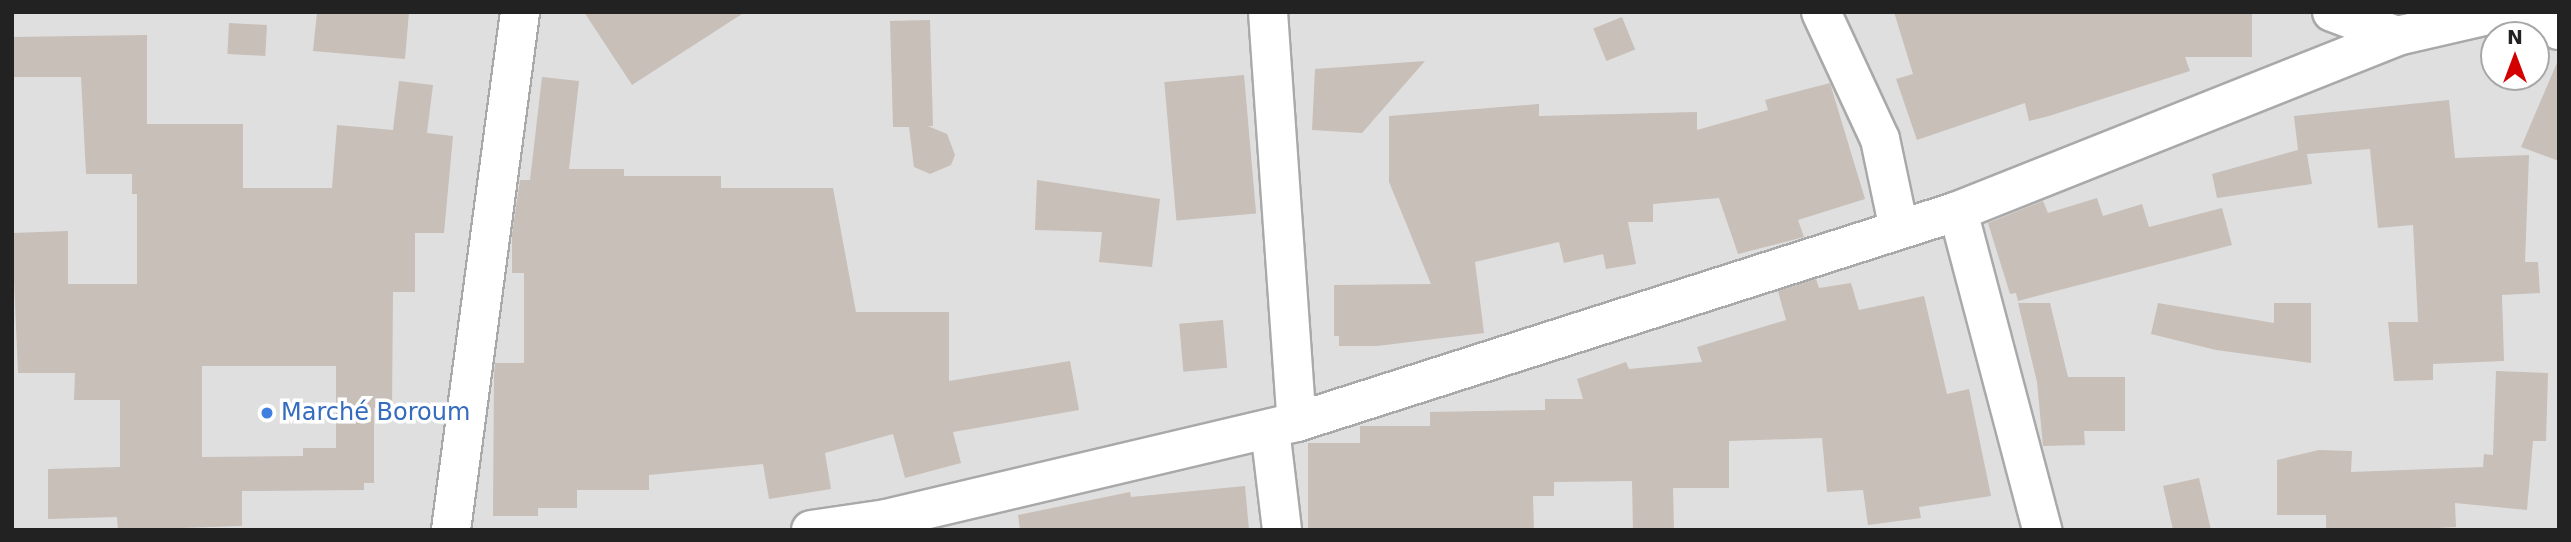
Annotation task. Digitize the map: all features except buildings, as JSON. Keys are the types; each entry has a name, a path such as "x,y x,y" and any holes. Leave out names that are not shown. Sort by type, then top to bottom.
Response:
{"street":[{"path":"451,530 520,12"},
{"path":"1268,12 1283,425 1282,530"},
{"path":"1821,12 1880,139 1899,229"},
{"path":"2332,12 2397,36"},
{"path":"811,530 887,525 1283,425 1958,211 2397,36 2501,12"},
{"path":"2530,12 2559,30"},
{"path":"1958,211 2042,530"}],"shaded area":[{"path":"12,12 2559,12 2559,530 12,530"}],"place":[{"name":"Marché Boroum","path":"267,413"}]}
